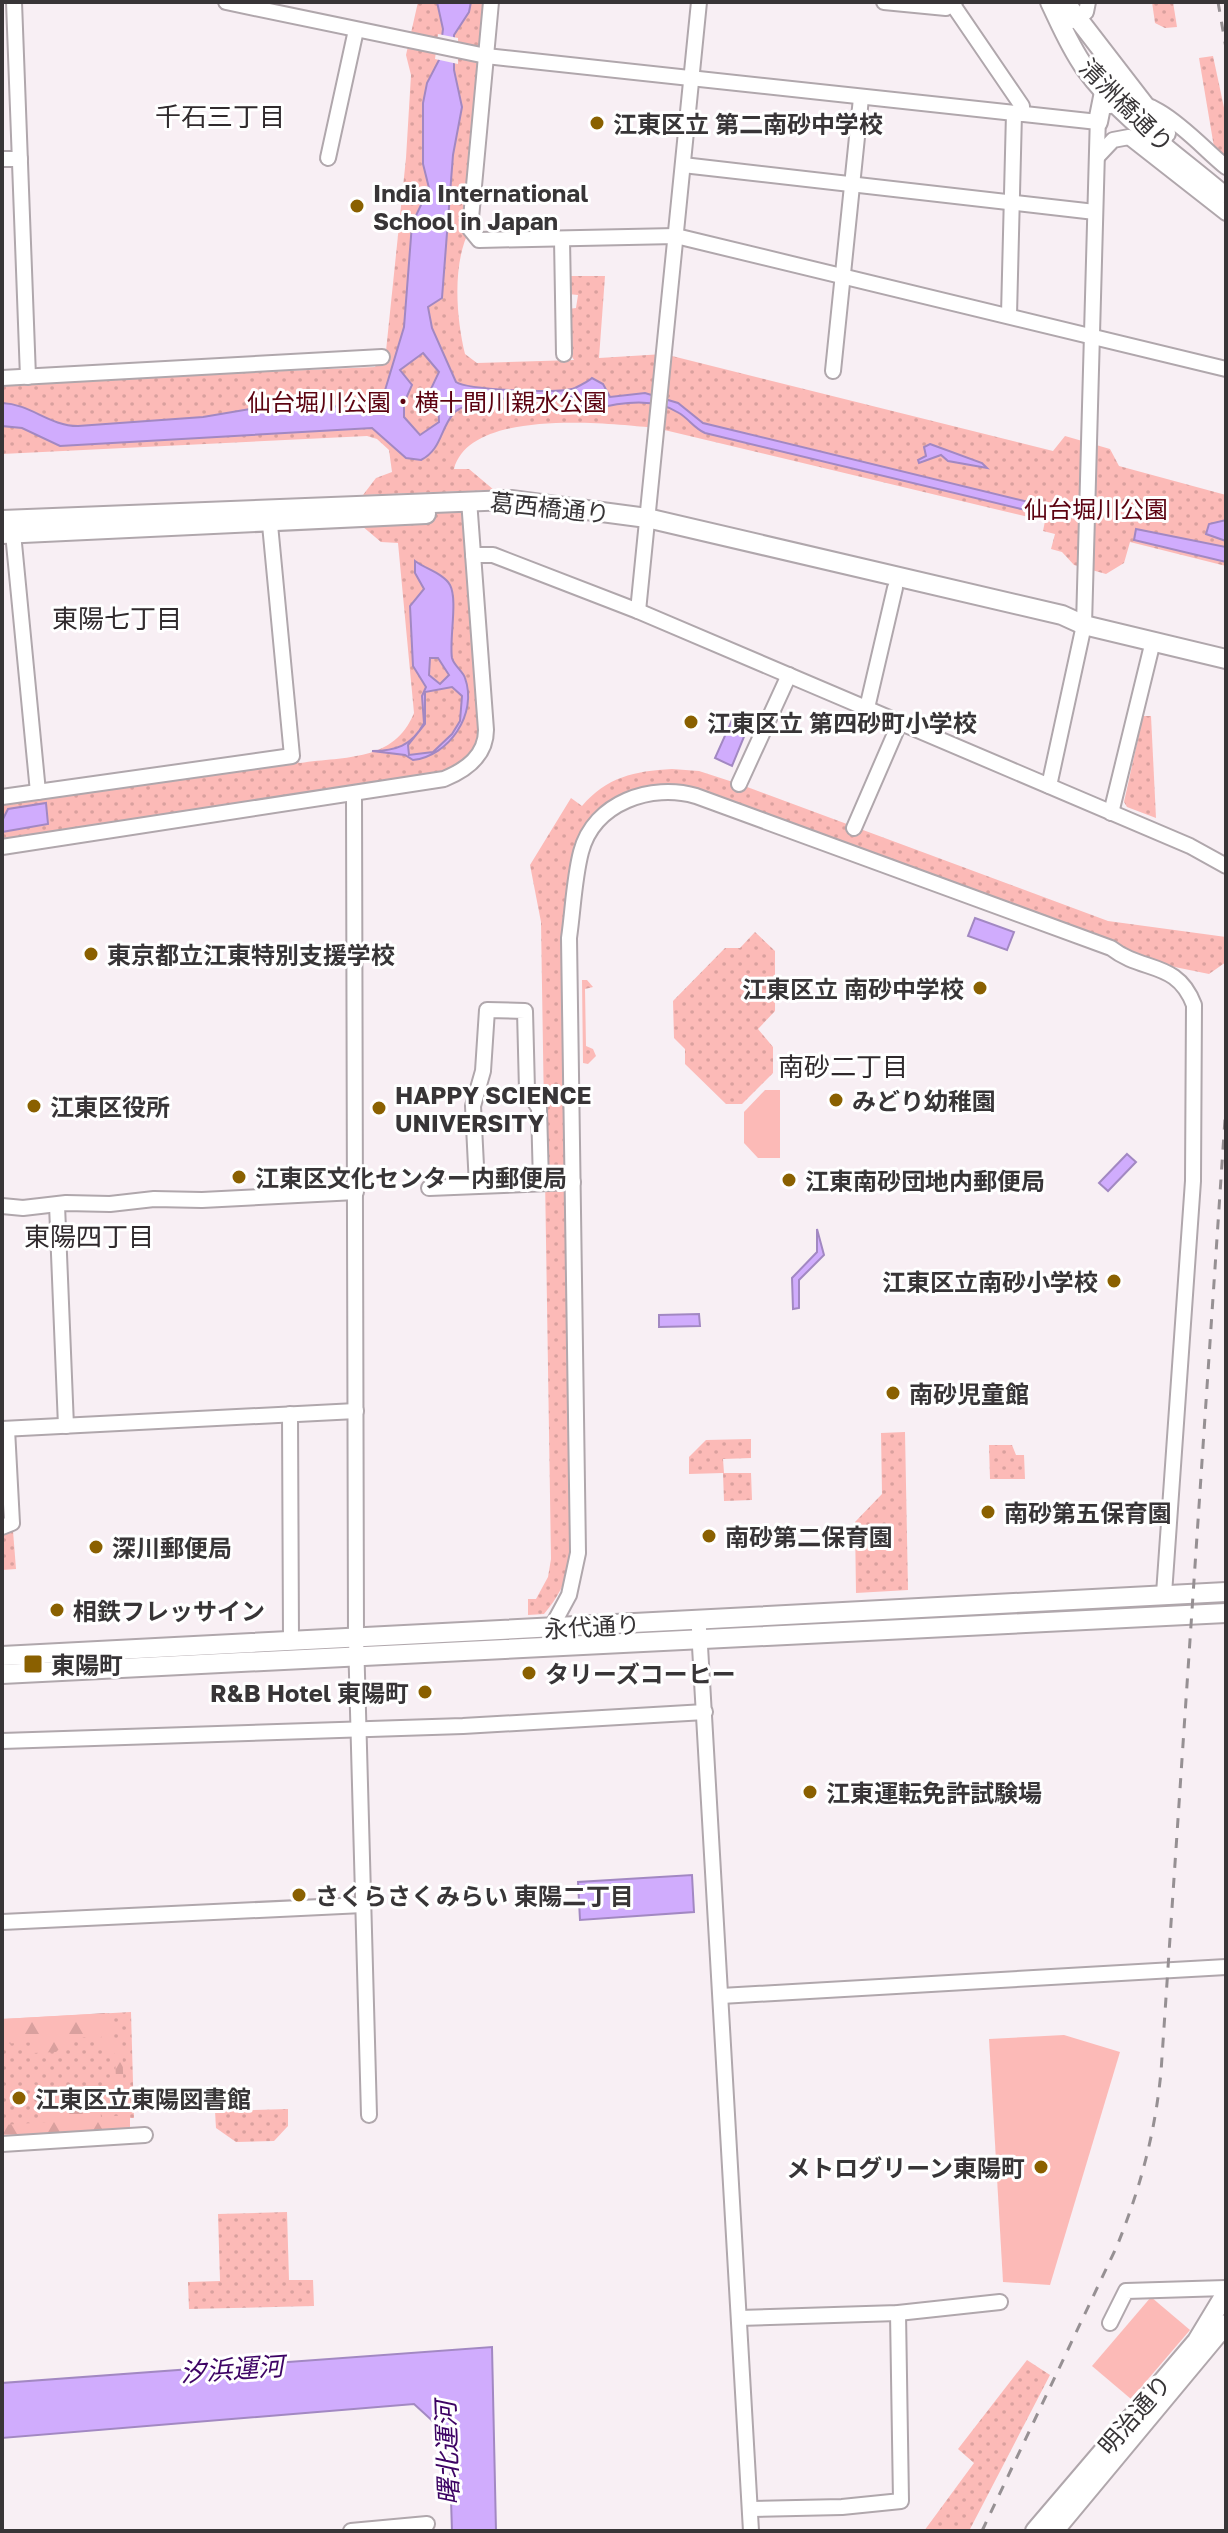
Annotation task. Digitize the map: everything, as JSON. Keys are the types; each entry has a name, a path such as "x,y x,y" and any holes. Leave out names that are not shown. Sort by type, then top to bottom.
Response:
{"main road":[{"name":"清洲橋通り","path":"1050,2 1101,50 1156,125 1224,181"},
{"name":"清洲橋通り","path":"1065,2 1068,20 1086,69 1149,133 1224,181"},
{"path":"1098,122 1112,96 1101,50"},
{"path":"1098,122 1123,118 1149,133"},
{"name":"葛西橋通り","path":"6,529 470,506 511,500 647,524 1062,615 1084,625 1226,659"},
{"name":"葛西橋通り","path":"647,524 1057,626 1084,625"},
{"name":"永代通り","path":"2,1656 291,1640 357,1647 541,1646 699,1629 1226,1592"},
{"name":"永代通り","path":"2,1674 551,1629 699,1629 1226,1613"},
{"name":"明治通り","path":"1035,2531 1197,2341 1226,2290"},
{"name":"明治通り","path":"1054,2531 1226,2324"}],"street":[{"path":"14,2 28,377"},
{"path":"226,2 282,8 356,30 486,56 1098,122"},
{"path":"491,2 471,233 479,240 676,236 1226,369"},
{"path":"638,611 699,2"},
{"path":"884,2 946,8 953,3 1022,106 1018,114 1011,203 1009,315"},
{"path":"1068,20 1086,12 1088,2"},
{"path":"328,158 356,30"},
{"path":"1049,786 1084,625 1098,122 1097,98 1086,69"},
{"path":"1112,96 1140,103"},
{"path":"833,371 861,98"},
{"path":"1097,157 1113,140 1129,137 1226,213"},
{"path":"2,159 20,159"},
{"path":"683,165 1095,212"},
{"path":"562,239 564,354"},
{"path":"2,378 382,357"},
{"path":"2,847 444,779 472,764 481,750 486,730 470,506"},
{"path":"2,797 292,756 269,515"},
{"path":"6,529 38,792"},
{"path":"473,555 493,555 638,611 1190,846 1226,866"},
{"path":"867,708 895,588"},
{"path":"1111,813 1153,641"},
{"path":"739,784 789,675"},
{"path":"854,828 900,722"},
{"path":"541,1646 569,1595 577,1566 569,938 579,864 589,835 611,809 629,799 664,791 696,796 1111,948 1119,955 1169,973 1186,984 1194,1005 1193,1181 1180,1593"},
{"path":"354,794 357,1647 369,2115"},
{"path":"477,1186 473,1106 483,1071 487,1010 525,1011 527,1090 539,1108 541,1183"},
{"path":"429,1188 573,1182"},
{"path":"2,1206 356,1192"},
{"path":"57,1205 66,1426"},
{"path":"2,1527 12,1523 4,1429 356,1411"},
{"path":"290,1414 291,1640"},
{"path":"699,1629 751,2531"},
{"path":"2,1741 705,1712"},
{"path":"2,1922 363,1905"},
{"path":"721,1996 1226,1967"},
{"path":"2,2144 145,2135"},
{"path":"1110,2323 1126,2291 1226,2290"},
{"path":"739,2318 898,2313 1000,2302"},
{"path":"750,2509 842,2507 901,2501 898,2313"},
{"path":"351,2531 427,2524"}],"green space":[{"path":"418,2 491,2 470,229 460,258 457,290 465,354 477,363 574,360 568,350 568,309 576,308 578,295 568,294 568,276 605,276 599,358 664,354 1053,451 1065,436 1110,449 1119,466 1226,495 1226,566 1130,542 1124,563 1106,574 1074,565 1062,552 1051,549 1055,534 1043,531 1045,521 656,428 543,424 485,436 465,450 454,469 469,469 494,490 363,495 376,478 392,472 389,450 377,439 367,436 2,454 2,383 375,367 386,351 406,158 411,75 406,55"},
{"path":"1152,2 1173,2 1177,27 1165,28 1155,23"},
{"path":"1213,56 1226,117 1226,156 1214,147 1199,58"},
{"path":"485,494 466,520 481,738 469,761 443,775 2,843 2,802 292,760 300,763 351,757 381,749 394,740 414,713 398,543 381,542 362,526 366,499"},
{"path":"1143,716 1151,716 1156,818 1127,807 1124,802"},
{"path":"672,769 699,771 739,784 1108,921 1226,937 1226,962 1209,974 1160,964 680,788 611,809 570,872 562,936 570,1561 564,1583 549,1608 544,1614 528,1615 528,1599 536,1599 548,1577 551,1559 541,922 530,865 571,798 582,806 601,788 622,777"},
{"path":"755,932 775,951 775,1011 758,1029 773,1047 773,1073 742,1104 726,1104 685,1064 685,1049 674,1038 673,1001 725,948 740,948"},
{"path":"582,980 587,980 593,987 585,989 586,1046 593,1049 596,1056 588,1064 583,1063"},
{"path":"765,1090 780,1090 780,1158 758,1158 744,1143 744,1112"},
{"path":"905,1432 908,1590 856,1593 855,1522 882,1494 881,1433"},
{"path":"751,1439 751,1458 723,1459 724,1473 751,1473 752,1500 724,1501 723,1473 689,1474 689,1457 706,1440"},
{"path":"989,1445 1012,1445 1016,1455 1024,1455 1025,1479 990,1479"},
{"path":"13,1531 16,1569 2,1570 2,1532"},
{"path":"131,2012 134,2118 130,2118 130,2134 2,2144 2,2019"},
{"path":"107,2013 107,2022 113,2022 113,2032 105,2033 96,2043 90,2037 71,2038 56,2052 33,2053 33,2042 2,2044 2,2019"},
{"name":"メトログリーン東陽町","path":"1064,2035 1120,2052 1050,2285 1003,2282 989,2039"},
{"path":"122,2038 124,2104 110,2105 109,2089 105,2085 116,2081 115,2053 108,2053 102,2046 109,2039"},
{"path":"32,2080 35,2085 45,2084 67,2105 87,2105 99,2093 101,2117 129,2115 130,2130 2,2140 2,2125 48,2122 47,2103 37,2103"},
{"path":"288,2109 288,2126 274,2141 236,2142 216,2128 215,2111"},
{"path":"287,2212 289,2280 313,2280 314,2306 189,2309 188,2282 220,2281 218,2214"},
{"path":"1151,2297 1190,2330 1131,2399 1092,2366"},
{"path":"1027,2360 1050,2375 969,2531 924,2531 974,2463 958,2449"}],"water":[{"path":"437,2 471,2 469,12 454,35 454,70 462,107 453,155 442,298 428,307 432,328 456,382 495,389 553,391 575,388 592,378 603,384 610,397 645,393 678,403 703,423 1041,505 1038,513 705,433 683,415 658,404 647,403 624,403 592,410 579,405 575,397 511,398 475,403 453,414 433,451 421,460 406,458 372,428 60,446 22,428 2,426 2,403 22,407 58,423 78,426 203,417 256,408 302,409 325,401 350,414 380,407 404,327 412,224 429,188 423,164 423,103 427,83 439,60 443,29","holes":["423,353 439,372 429,393 438,403 439,422 420,435 404,417 404,403 412,385 400,370"]},
{"path":"930,444 982,463 987,468 948,461 941,455 919,463 918,460 926,456 924,447"},
{"path":"1226,520 1226,541 1206,534 1209,524"},
{"path":"1136,529 1226,547 1226,562 1134,540"},
{"path":"415,561 450,585 453,600 452,658 464,675 468,692 464,719 449,742 426,757 413,760 405,755 372,751 402,746 414,737 424,723 422,696 426,687 413,666 410,606 424,589 415,573","holes":["430,658 438,658 449,675 440,684 429,675","452,687 462,696 460,721 452,734 433,752 409,755 408,745 425,724 425,692"]},
{"path":"732,720 748,727 732,766 715,758"},
{"path":"46,803 48,824 2,832 2,821 8,809"},
{"path":"975,918 1014,932 1007,950 968,936"},
{"path":"1127,1154 1136,1162 1108,1191 1099,1183"},
{"path":"817,1229 824,1255 799,1280 799,1308 793,1309 792,1278 817,1252"},
{"path":"699,1314 700,1326 659,1327 659,1315"},
{"path":"692,1875 694,1912 580,1920 578,1882"},
{"name":"汐浜運河","path":"492,2347 496,2531 452,2531 449,2436 414,2404 2,2438 2,2383"}],"pier":[{"path":"438,34 458,38 458,64 435,59"}],"railway":[{"path":"1218,2 1226,48"},
{"path":"982,2531 1117,2246 1133,2203 1155,2117 1161,2072 1226,1104"}],"place":[{"name":"江東区立 第二南砂中学校","path":"597,123"},
{"name":"India International School in Japan","path":"357,206"},
{"name":"江東区立 第四砂町小学校","path":"691,722"},
{"name":"東京都立江東特別支援学校","path":"91,954"},
{"name":"江東区立 南砂中学校","path":"980,988"},
{"name":"みどり幼稚園","path":"836,1100"},
{"name":"江東区役所","path":"34,1106"},
{"name":"HAPPY SCIENCE UNIVERSITY","path":"379,1108"},
{"name":"江東区文化センター内郵便局","path":"239,1177"},
{"name":"江東南砂団地内郵便局","path":"789,1180"},
{"name":"江東区立南砂小学校","path":"1114,1281"},
{"name":"南砂児童館","path":"893,1393"},
{"name":"南砂第五保育園","path":"988,1512"},
{"name":"南砂第二保育園","path":"709,1536"},
{"name":"深川郵便局","path":"96,1547"},
{"name":"相鉄フレッサイン","path":"57,1610"},
{"name":"東陽町","path":"33,1664"},
{"name":"タリーズコーヒー","path":"529,1673"},
{"name":"R&B Hotel 東陽町","path":"425,1692"},
{"name":"江東運転免許試験場","path":"810,1792"},
{"name":"さくらさくみらい 東陽二丁目","path":"299,1895"},
{"name":"江東区立東陽図書館","path":"19,2098"},
{"name":"メトログリーン東陽町","path":"1041,2167"}],"district":[{"name":"千石三丁目","path":"220,116"},
{"name":"東陽七丁目","path":"117,618"},
{"name":"南砂二丁目","path":"843,1066"},
{"name":"東陽四丁目","path":"89,1236"}],"park label":[{"name":"仙台堀川公園・横十間川親水公園","path":"427,401"},
{"name":"仙台堀川公園","path":"1096,508"}],"water label":[{"name":"曙北運河","path":"447,2453"}]}
